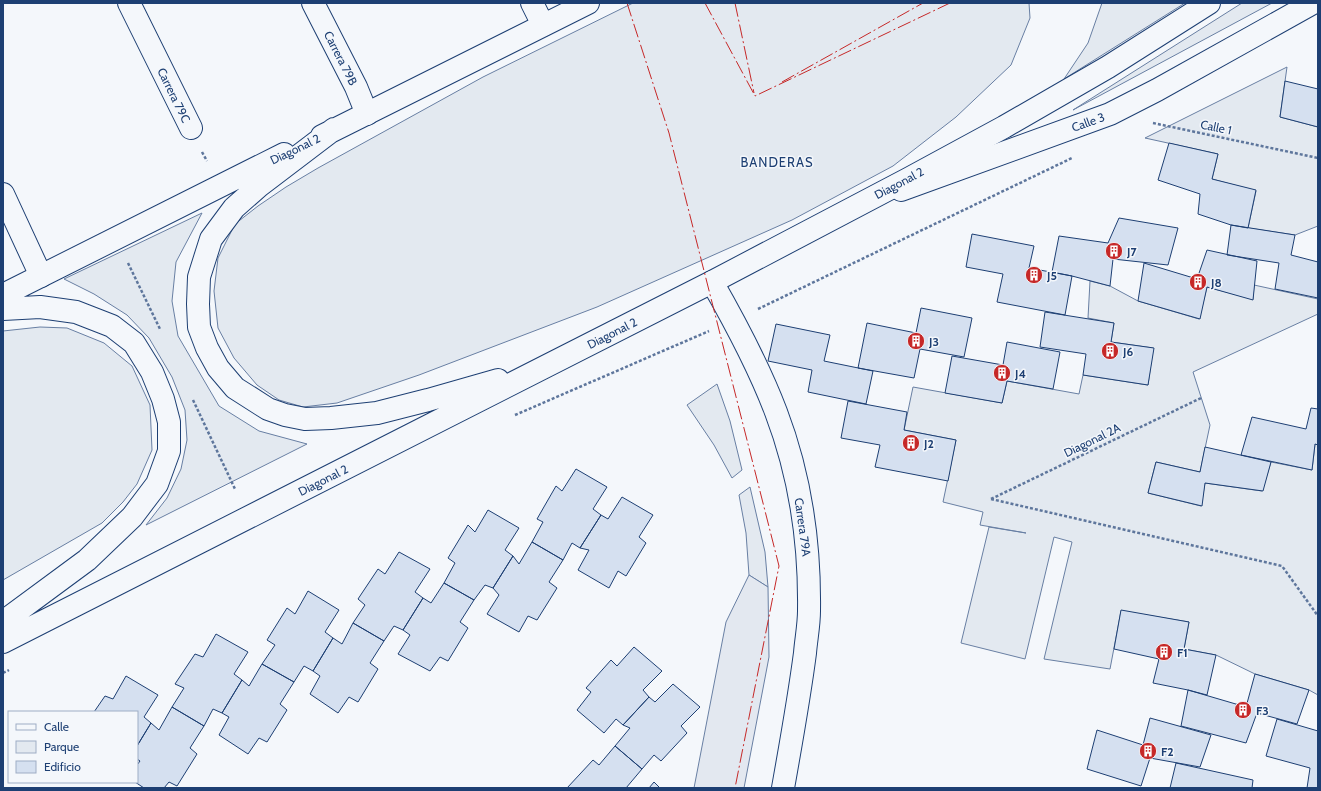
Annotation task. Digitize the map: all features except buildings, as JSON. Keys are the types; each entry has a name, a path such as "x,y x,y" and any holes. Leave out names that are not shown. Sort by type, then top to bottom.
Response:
{"main road":[{"name":"Carrera 79C","path":"129,3 191,128"},
{"name":"Carrera 79B","path":"313,3 356,87 367,114"},
{"path":"532,3 543,25"},
{"name":"Diagonal 2","path":"3,295 588,3"},
{"name":"Diagonal 2","path":"3,642 552,364 849,210 1004,127 1094,75 1209,3"},
{"name":"Calle 3","path":"849,210 1110,114 1164,86 1313,3"},
{"path":"334,129 259,186 234,208 211,239 199,276 199,327 207,348 218,368 235,388 268,409 285,415 305,419 331,418 376,413 428,400 552,364"},
{"path":"3,194 41,276"},
{"name":"Carrera 79A","path":"712,282 758,368 776,412 796,476 808,560 809,613 799,699 783,788"},
{"path":"3,309 40,307 76,312 112,326 134,343 152,372 164,399 169,422 169,451 157,484 132,517 87,560 3,622"}],"path":[{"name":"Calle 1","path":"1110,114 1318,158"},
{"name":"Carrera 79C","path":"191,128 220,187"},
{"path":"510,417 734,321 1058,166 1078,155"},
{"name":"Diagonal 2A","path":"1201,398 991,499 1282,566 1318,616"},
{"path":"3,673 10,669"}],"green space":[{"path":"633,3 1029,3 1030,18 1011,65 956,117 893,166 792,220 597,307 419,375 337,403 303,407 279,400 257,385 234,358 218,328 214,291 218,258 235,224 286,187 318,168 483,77"},
{"path":"1102,3 1185,3 1064,79 1088,43"},
{"path":"1242,3 1272,3 1073,110"},
{"path":"1287,67 1280,117 1318,127 1318,226 1295,235 1248,228 1256,191 1212,179 1218,154 1145,138"},
{"path":"202,213 176,262 172,301 178,336 219,406 259,431 307,444 146,525 167,498 181,469 187,440 185,410 172,377 149,338 127,315 94,294 64,279"},
{"path":"1090,281 1110,286 1138,301 1199,319 1207,287 1253,299 1254,285 1318,299 1318,314 1193,372 1210,425 1200,472 1156,462 1148,493 1201,506 1205,483 1262,491 1271,462 1312,470 1315,444 1318,445 1318,695 1309,690 1255,674 1216,655 1184,649 1189,622 1121,611 1110,669 1044,659 1072,542 1054,537 1025,659 961,643 989,527 1026,533 980,525 983,512 943,502 956,440 904,430 913,387 1002,403 1007,381 1079,394 1083,375 1148,385 1153,348 1111,342 1114,323 1088,318"},
{"path":"40,327 67,328 104,343 132,366 150,405 152,450 137,484 123,502 102,523 3,580 3,331"},
{"path":"717,384 730,421 742,470 732,478 714,445 687,405"},
{"path":"750,487 765,552 768,587 749,575 746,533 739,495"}],"shaded area":[{"path":"749,575 768,587 769,657 744,788 694,788 726,622"}],"power":[{"path":"627,3 669,133 779,566 735,788"},
{"path":"705,3 755,96 950,3"},
{"path":"735,3 754,93"},
{"path":"782,82 923,3"}],"place":[{"name":"J7","path":"1114,251"},
{"name":"J5","path":"1034,275"},
{"name":"J8","path":"1198,282"},
{"name":"J3","path":"916,341"},
{"name":"J6","path":"1110,351"},
{"name":"J4","path":"1002,373"},
{"name":"J2","path":"911,443"},
{"name":"F1","path":"1164,652"},
{"name":"F3","path":"1243,710"},
{"name":"F2","path":"1148,751"}],"district":[{"name":"BANDERAS","path":"777,162"}]}
